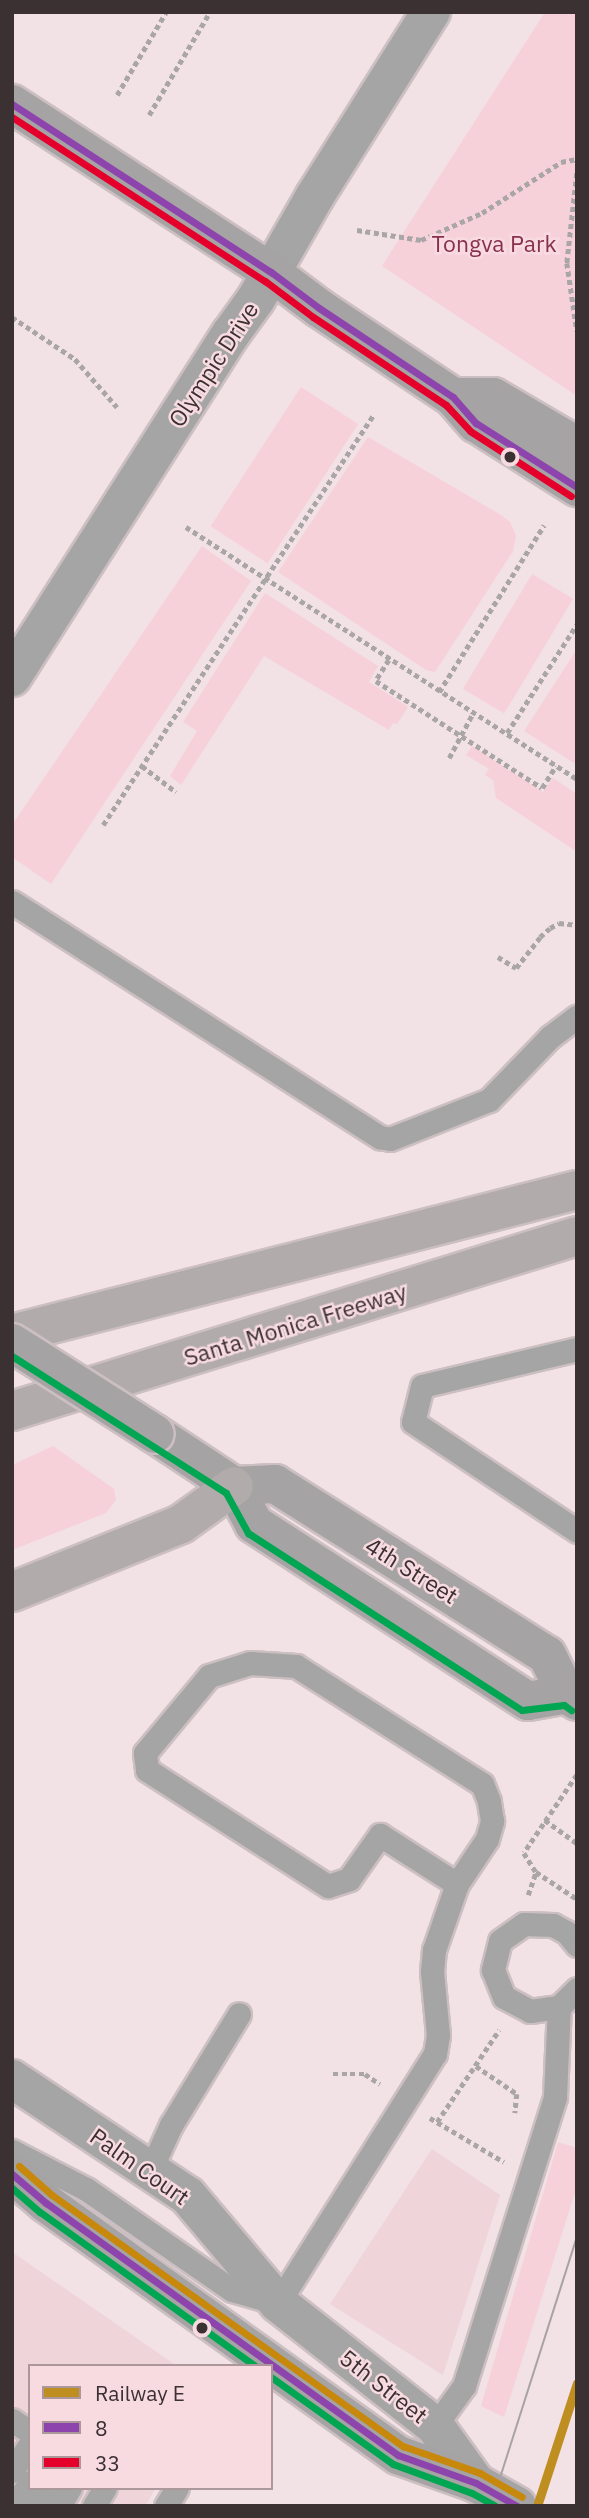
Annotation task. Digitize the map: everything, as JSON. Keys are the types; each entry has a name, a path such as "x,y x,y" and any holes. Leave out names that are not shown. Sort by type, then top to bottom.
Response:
{"highway":[{"path":"12,1334 576,1191"},
{"name":"Santa Monica Freeway","path":"12,1411 577,1236"},
{"path":"12,1426 113,1379"},
{"path":"12,1592 181,1524 234,1486"}],"main road":[{"path":"12,104 271,272 319,308 453,397 475,424 577,486"},
{"path":"453,397 493,397 577,446"},
{"name":"4th Street","path":"12,1343 234,1486 254,1524 528,1701 571,1697"},
{"name":"5th Street","path":"12,2174 46,2203 259,2362"},
{"name":"5th Street","path":"273,2371 398,2455 472,2494 517,2506"}],"street":[{"name":"Olympic Drive","path":"12,677 271,272 315,195 431,12"},
{"name":"Palm Court","path":"12,2079 188,2196 278,2303"},
{"name":"5th Street","path":"278,2303 435,2426 447,2439 472,2494"}],"lane":[{"path":"12,902 380,1137 390,1139 489,1100 550,1037 577,1017"},
{"path":"577,1349 422,1387 413,1423 577,1531"},
{"path":"12,2151 86,2189 232,2290 278,2303 435,2054 438,2035 432,1972 434,1950 457,1884 487,1839 492,1821 489,1801 482,1784 296,1666 250,1662 209,1676 145,1753 148,1770 328,1886 349,1879 380,1835 457,1884"},
{"path":"577,1945 566,1932 553,1925 524,1924 500,1941 493,1970 496,1984 515,2006 530,2011 559,2007 577,1989"},
{"path":"435,2426 464,2386 555,2097 559,2007"},
{"path":"150,2171 171,2125 239,2014"},
{"path":"12,2471 20,2430"},
{"path":"14,2506 28,2485"},
{"path":"39,2506 50,2490"},
{"path":"59,2506 69,2490"},
{"path":"94,2506 104,2490"},
{"path":"166,2506 176,2490"}],"path":[{"path":"117,94 166,12"},
{"path":"149,115 210,12"},
{"path":"357,230 421,240 482,213 561,162 577,159"},
{"path":"577,173 567,263 577,331"},
{"path":"12,317 75,359 117,407"},
{"path":"103,825 373,416"},
{"path":"439,692 544,525"},
{"path":"186,527 577,779"},
{"path":"507,733 577,624"},
{"path":"389,660 376,681 461,733 542,788 556,766"},
{"path":"449,758 473,713"},
{"path":"142,765 176,792"},
{"path":"498,957 516,968 550,928 559,923 577,925"},
{"path":"577,1775 524,1853 536,1872 577,1899"},
{"path":"545,1820 577,1843"},
{"path":"510,2153 509,2164 437,2122 515,2006"},
{"path":"476,2067 517,2094 514,2118"},
{"path":"333,2074 365,2074 389,2090"}],"shaded area":[{"path":"432,2149 500,2195 443,2375 330,2304"},
{"path":"12,2252 174,2364 28,2364 28,2490 155,2490 145,2506 12,2506"}],"green space":[{"name":"Tongva Park","path":"545,12 577,12 577,396 382,266"},
{"path":"301,387 358,424 268,563 211,526"},
{"path":"368,437 501,515 510,522 516,536 513,551 435,672 426,670 278,572"},
{"path":"202,546 251,581 51,884 12,857 12,825"},
{"path":"532,574 573,599 504,714 463,689"},
{"path":"265,593 378,666 369,682 408,707 397,724 393,723 389,730 264,656 181,785 170,776 197,731 183,722"},
{"path":"577,649 577,765 524,731"},
{"path":"472,746 543,792 553,778 577,794 577,852 496,798 493,780 485,775 489,769 466,755"},
{"path":"53,1446 114,1489 116,1500 106,1513 12,1550 12,1465"},
{"path":"558,2142 577,2148 577,2186 504,2417 481,2406"}],"tram line":[{"path":"491,2506 577,2237"}],"rail line":[{"name":"E","path":"537,2506 577,2383"}],"transit line":[{"name":"8","path":"12,104 271,272 319,308 453,397 476,423 577,487"},
{"name":"33","path":"12,117 265,281 313,317 446,405 470,431 571,496"},
{"path":"12,1356 226,1493 248,1533 522,1710 564,1705 571,1710"},
{"path":"19,2166 52,2195 403,2446 480,2473 522,2497"},
{"name":"8","path":"12,2174 46,2203 271,2364"},
{"path":"12,2188 40,2212 252,2364"},
{"name":"8","path":"273,2366 398,2455 476,2483 517,2506"},
{"path":"273,2378 393,2464 472,2493 495,2506"}]}
